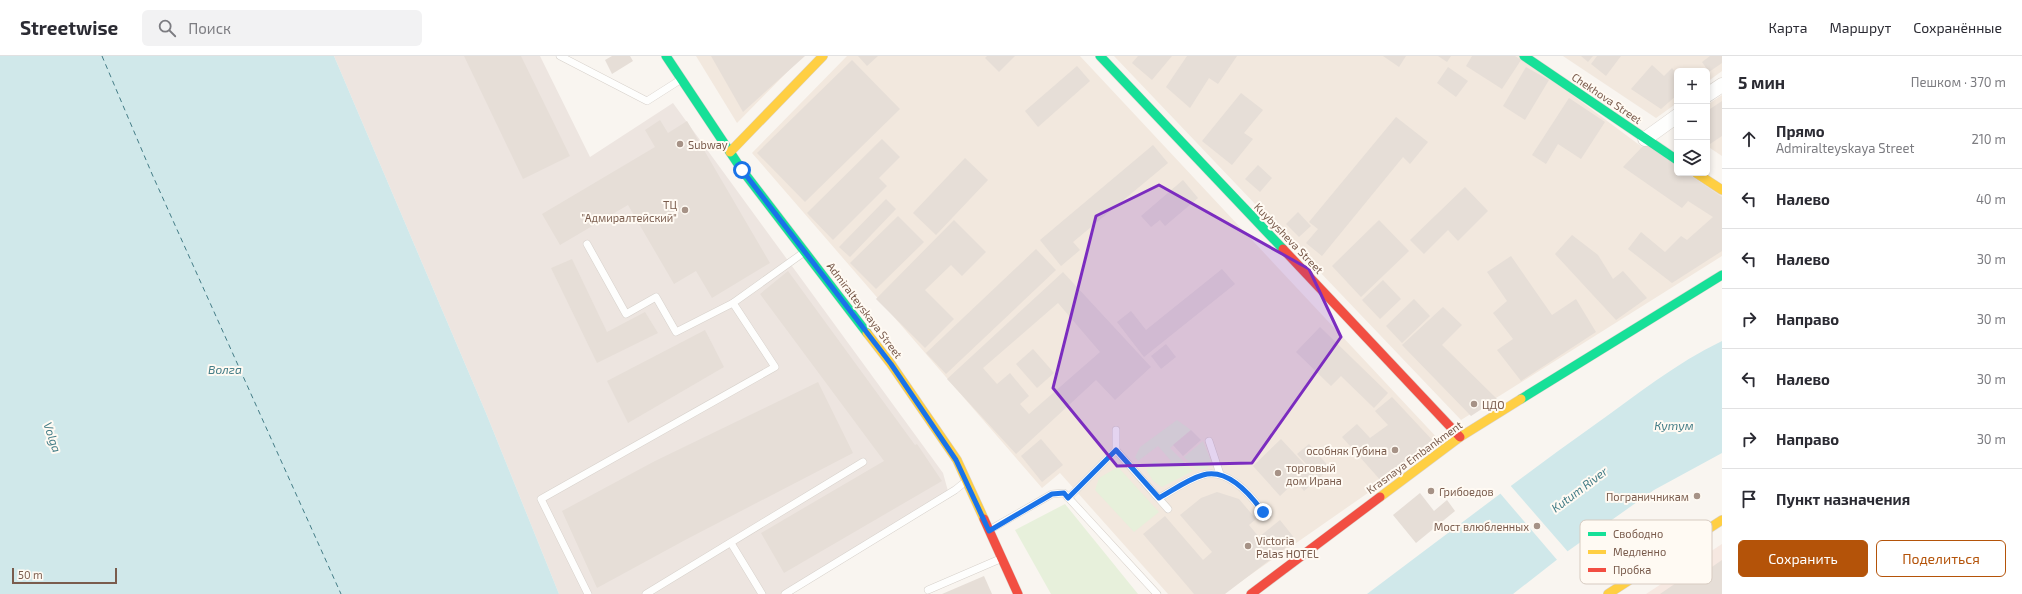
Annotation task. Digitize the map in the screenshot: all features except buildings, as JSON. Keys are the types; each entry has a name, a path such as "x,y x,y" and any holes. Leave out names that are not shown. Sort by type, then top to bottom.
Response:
{"main road":[{"name":"Admiralteyskaya Street","path":"666,56 680,80 730,152 891,364 956,460 1018,594"},
{"path":"730,152 823,56"},
{"name":"Kuybysheva Street","path":"1100,56 1353,322 1460,437"},
{"name":"Chekhova Street","path":"1524,56 1674,158"},
{"path":"1701,176 1722,190"},
{"name":"Krasnaya Embankment","path":"1251,594 1460,437 1722,275"},
{"path":"1712,526 1722,520"},
{"path":"1608,594 1623,584"}],"street":[{"path":"1710,93 1722,85"},
{"path":"1645,139 1674,118"}],"lane":[{"path":"560,56 647,101 680,80"},
{"path":"587,244 626,314 656,296 676,332 733,303 805,252"},
{"path":"588,594 541,499 776,367 733,303"},
{"path":"1116,430 1116,450 1168,509"},
{"path":"1209,441 1220,474 1252,497 1263,512"},
{"path":"1068,498 1116,450"},
{"path":"646,594 863,462"},
{"path":"1159,498 1203,475 1220,474"},
{"path":"785,594 955,490 966,481"},
{"path":"989,531 1052,494 1064,493 1157,594"},
{"path":"731,542 762,594"},
{"path":"928,590 1002,558"}],"highlighted area":[{"path":"1159,185 1309,269 1341,337 1252,463 1117,466 1053,388 1096,216"}],"shaded area":[{"path":"334,56 540,56 590,157 673,103 943,473 948,491 783,594 559,594 486,413"},
{"path":"696,56 803,56 737,123"},
{"path":"847,56 1080,56 1441,442 1223,594 1168,594 1060,473 1042,488 752,153"},
{"path":"1114,56 1520,56 1674,171 1674,176 1684,176 1722,191 1722,256 1461,420"},
{"path":"1563,56 1722,56 1722,71 1710,80 1710,68 1674,68 1674,105 1656,118"},
{"path":"1722,95 1722,156 1710,148 1710,103"},
{"path":"1722,544 1722,594 1646,594 1661,584 1712,584 1712,551"}],"green space":[{"path":"1177,420 1191,430 1170,448 1193,471 1162,487 1153,481 1146,469 1154,461 1166,466 1171,461 1158,446 1138,461 1135,457 1140,447"},
{"path":"1203,441 1211,461 1207,469 1196,469 1184,457"},
{"path":"1118,467 1159,512 1134,532 1095,490 1099,478"},
{"path":"1065,504 1138,594 1051,594 1015,530"}],"water":[{"name":"Волга","path":"0,56 334,56 486,413 559,594 0,594"},
{"name":"Кутум","path":"1722,341 1722,453 1654,490 1612,520 1580,520 1580,542 1513,594 1367,594 1536,467 1640,392 1688,359"}],"pier":[{"path":"1509,484 1569,553 1558,561 1499,492"}],"ferry route":[{"path":"102,56 152,174 341,594"}],"traffic: fast":[{"path":"666,56 742,170 867,333"},
{"path":"1100,56 1283,249"},
{"path":"1524,56 1674,158"},
{"path":"1521,399 1722,275"}],"traffic: slow":[{"path":"730,152 823,56"},
{"path":"1701,176 1722,190"},
{"path":"867,333 891,364 957,460 984,519"},
{"path":"1380,497 1460,437 1521,399"},
{"path":"1712,526 1722,520"},
{"path":"1608,594 1623,584"}],"traffic: jam":[{"path":"1283,249 1460,437"},
{"path":"1251,594 1380,497"},
{"path":"984,519 1018,594"}],"place":[{"name":"Subway","path":"680,144"},
{"name":"ТЦ \"Адмиралтейский\"","path":"685,210"},
{"name":"ЦДО","path":"1474,404"},
{"name":"особняк Губина","path":"1395,450"},
{"name":"торговый дом Ирана","path":"1278,473"},
{"name":"Грибоедов","path":"1431,491"},
{"name":"Пограничникам","path":"1697,496"},
{"name":"Мост влюбленных","path":"1537,526"},
{"name":"Victoria Palas HOTEL","path":"1248,546"}],"route":[{"path":"742,170 891,364 956,460 989,531 1052,494 1064,493 1068,498 1116,450 1159,498 1203,475 1222,474 1252,497 1263,512"}],"water label":[{"name":"Volga","path":"53,437"},
{"name":"Kutum River","path":"1579,489"}]}
